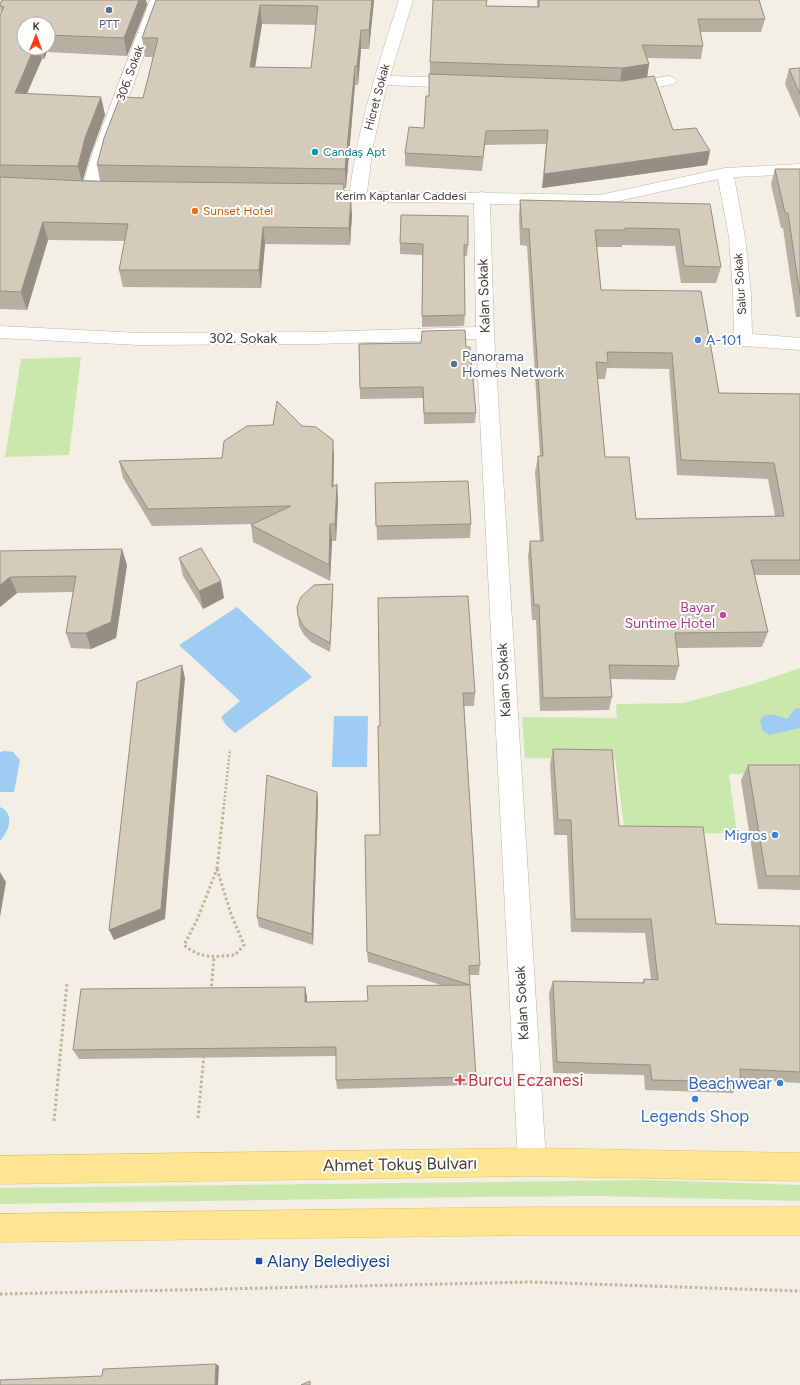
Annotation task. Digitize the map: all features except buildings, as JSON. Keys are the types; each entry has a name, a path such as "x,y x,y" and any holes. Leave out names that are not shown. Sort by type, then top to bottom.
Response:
{"main road":[{"name":"Ahmet Tokuş Bulvarı","path":"0,1170 532,1162 800,1167"},
{"path":"0,1228 537,1221 800,1221"}],"street":[{"name":"306. Sokak","path":"89,192 99,157 157,0"},
{"name":"Hicret Sokak","path":"358,196 360,170 368,130 381,80 406,0"},
{"path":"381,80 476,84"},
{"path":"612,88 669,81"},
{"name":"Kerim Kaptanlar Caddesi","path":"302,195 600,200 725,173 800,169"},
{"name":"Salur Sokak","path":"725,173 737,237 742,294 743,340 800,344"},
{"name":"Kalan Sokak","path":"482,197 485,333 532,1162"},
{"name":"302. Sokak","path":"0,332 139,339 316,338 485,333"}],"path":[{"path":"217,869 231,914 244,944 235,955 214,957 193,954 184,945 197,920 217,869 230,749"},
{"path":"210,994 214,957"},
{"path":"54,1120 68,983"},
{"path":"198,1118 205,1052"},
{"path":"0,1294 531,1282 800,1291"}],"green space":[{"path":"81,357 69,455 5,457 21,359"},
{"path":"800,668 800,773 729,774 737,833 625,834 615,759 525,758 522,717 617,718 616,704 683,703 750,685"},
{"path":"650,1180 800,1185 800,1201 599,1196 0,1204 0,1188"}],"water":[{"path":"237,607 312,677 235,733 226,725 221,717 240,701 179,645"},
{"path":"800,708 800,728 769,735 762,730 760,720 766,715 776,715 787,719 795,709"},
{"path":"334,716 368,716 367,767 332,767"},
{"path":"0,752 13,752 20,760 14,792 0,792"},
{"path":"0,807 8,814 9,823 6,833 0,841"}],"place":[{"name":"PTT","path":"109,10"},
{"name":"Candaş Apt","path":"315,152"},
{"name":"Sunset Hotel","path":"195,211"},
{"name":"A-101","path":"698,340"},
{"name":"Panorama Homes Network","path":"454,364"},
{"name":"Bayar Suntime Hotel","path":"723,615"},
{"name":"Migros","path":"775,835"},
{"name":"Burcu Eczanesi","path":"460,1080"},
{"name":"Beachwear","path":"780,1083"},
{"name":"Legends Shop","path":"695,1099"},
{"name":"Alany Belediyesi","path":"259,1261"}]}
